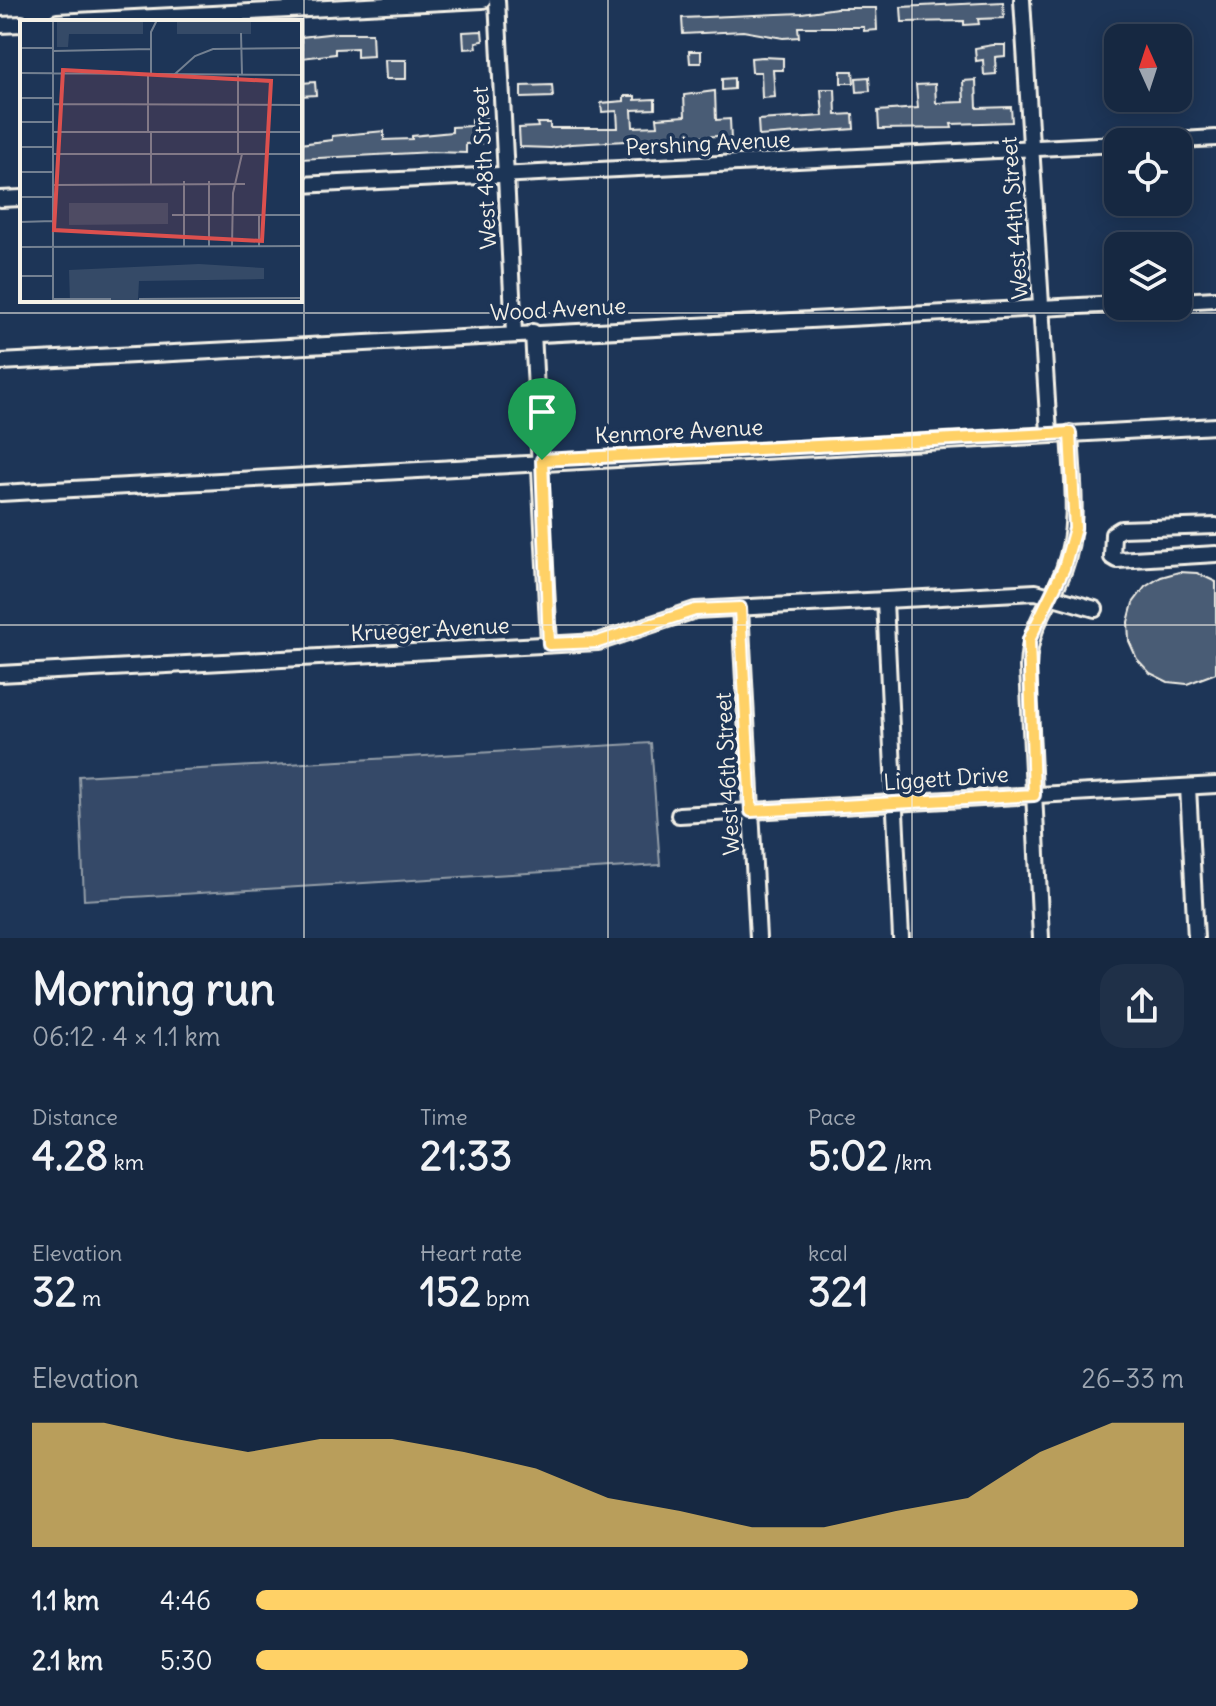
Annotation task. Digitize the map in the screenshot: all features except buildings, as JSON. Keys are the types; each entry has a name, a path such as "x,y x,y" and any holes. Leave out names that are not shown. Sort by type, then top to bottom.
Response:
{"street":[{"path":"96,20 483,0"},
{"name":"West 48th Street","path":"497,0 514,333"},
{"name":"West 44th Street","path":"1022,0 1049,433"},
{"path":"0,25 20,24"},
{"path":"1192,139 1216,138"},
{"name":"Pershing Avenue","path":"302,185 1104,145"},
{"path":"0,199 20,198"},
{"path":"1192,300 1216,299"},
{"name":"Wood Avenue","path":"0,362 1104,305"},
{"path":"533,332 542,460 549,644"},
{"name":"Kenmore Avenue","path":"0,493 542,460 1216,426"},
{"path":"1041,938 1029,640 1064,568 1075,528 1070,433"},
{"path":"1216,526 1121,529 1113,534 1112,557 1117,560 1216,554"},
{"name":"Krueger Avenue","path":"0,674 598,642 695,610 1036,592 1095,609"},
{"path":"885,601 901,938"},
{"name":"West 46th Street","path":"740,608 758,938"},
{"name":"Liggett Drive","path":"679,815 1216,785"},
{"path":"1188,787 1196,938"}],"shaded area":[{"path":"651,743 660,865 84,900 79,776"}],"route":[{"path":"1070,433 1075,528 1064,568 1037,618 1029,640 1034,795 751,811 740,608 695,610 598,642 549,644 542,460 1070,433"}]}
